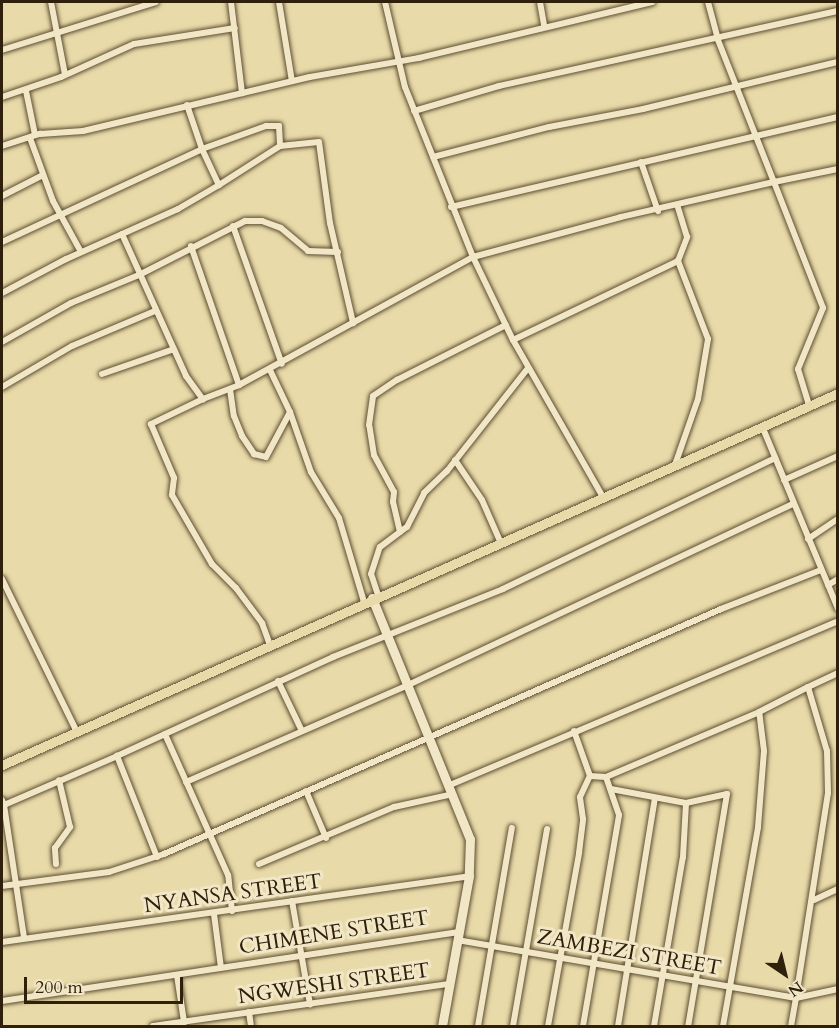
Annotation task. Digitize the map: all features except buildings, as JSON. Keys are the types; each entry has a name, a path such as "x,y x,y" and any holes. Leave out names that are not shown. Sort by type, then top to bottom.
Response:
{"main road":[{"path":"2,765 371,598 603,497 676,462 837,393"}],"street":[{"path":"51,2 65,75"},
{"path":"2,50 156,2"},
{"path":"231,2 242,93"},
{"path":"279,2 292,81"},
{"path":"385,2 397,62 414,111 473,257 528,368 603,497"},
{"path":"540,2 543,25"},
{"path":"2,146 32,137 83,131 292,81 397,62 543,25 651,2"},
{"path":"708,2 718,40 823,308 798,369 809,405"},
{"path":"414,111 499,86 718,40 786,21 837,11"},
{"path":"2,97 26,91 134,44 235,28"},
{"path":"433,157 549,127 738,88 837,62"},
{"path":"26,91 32,137 43,175 60,214 81,252"},
{"path":"187,105 202,149 219,185"},
{"path":"452,207 756,134 837,117"},
{"path":"2,242 202,149 277,124 281,132 280,146"},
{"path":"2,293 81,252 178,209 280,146 319,142 330,223 353,323"},
{"path":"641,162 658,211"},
{"path":"270,645 262,623 237,588 212,564 172,495 174,478 151,424 282,364 473,257 774,182 837,169"},
{"path":"2,196 43,175"},
{"path":"676,462 698,399 708,339 678,261 687,237 678,207"},
{"path":"2,342 71,303 139,275 233,226 262,221 286,232 302,249 338,252"},
{"path":"233,226 282,364"},
{"path":"122,234 186,376 203,399"},
{"path":"191,246 239,385"},
{"path":"513,340 678,261"},
{"path":"2,387 72,346 155,311"},
{"path":"400,532 394,492 374,455 369,424 373,396 397,380 506,325"},
{"path":"102,374 174,348"},
{"path":"371,598 372,562 380,547 400,532 414,515 427,489 455,460 528,368"},
{"path":"270,370 290,412 311,472 339,518 349,560 371,598 406,686 452,790 470,839 469,876 442,1026"},
{"path":"230,389 236,423 258,457 270,453 290,412"},
{"path":"762,426 837,609"},
{"path":"784,480 837,456"},
{"path":"24,938 3,802 117,756 278,681 503,589 775,458"},
{"path":"455,460 482,500 500,541"},
{"path":"186,782 406,686 793,504"},
{"path":"808,539 837,519"},
{"path":"2,886 109,872 157,857 721,609 821,570"},
{"path":"2,579 75,730"},
{"path":"828,585 837,579"},
{"path":"260,864 326,838 394,807 452,790 574,731 837,621"},
{"path":"590,776 606,777 759,712 837,673"},
{"path":"278,681 302,731"},
{"path":"791,1026 814,900 828,793 827,751 808,687"},
{"path":"723,1026 758,827 764,751 759,712"},
{"path":"548,1026 583,819 580,797 590,776 574,731"},
{"path":"165,734 228,875 232,911"},
{"path":"117,756 157,857"},
{"path":"583,1026 620,815 606,777"},
{"path":"56,864 55,848 70,827 59,780"},
{"path":"611,789 686,803 727,794 688,1026"},
{"path":"306,791 326,838"},
{"path":"618,1026 655,798"},
{"path":"654,1026 683,857 686,803"},
{"path":"478,1026 512,828"},
{"path":"513,1026 547,829"},
{"name":"NYANSA STREET","path":"2,942 214,914 469,876"},
{"path":"814,900 837,890"},
{"path":"292,901 310,1004"},
{"path":"214,914 221,968"},
{"name":"ZAMBEZI STREET","path":"458,936 526,952 796,998"},
{"name":"CHIMENE STREET","path":"2,1001 303,956 458,936"},
{"path":"177,975 184,1022"},
{"name":"NGWESHI STREET","path":"153,1026 449,984"},
{"path":"796,998 837,989"},
{"path":"249,1012 251,1026"}]}
